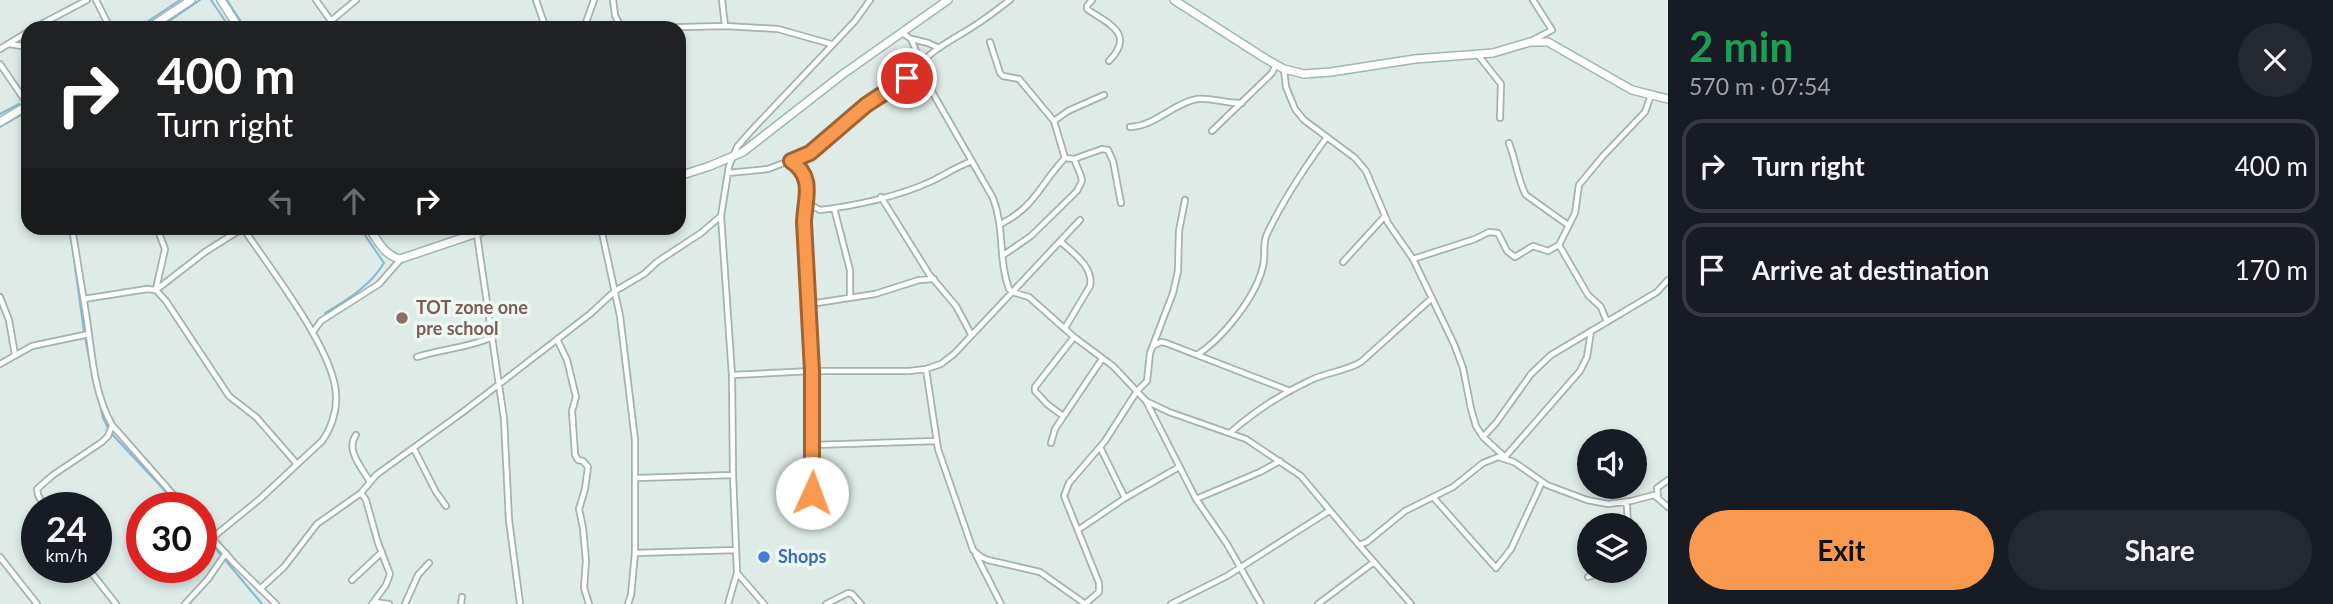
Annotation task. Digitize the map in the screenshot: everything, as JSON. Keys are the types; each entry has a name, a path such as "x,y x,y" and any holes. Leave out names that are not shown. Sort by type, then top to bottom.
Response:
{"street":[{"path":"47,21 87,0"},
{"path":"96,0 106,21"},
{"path":"160,21 191,0"},
{"path":"221,0 234,21"},
{"path":"316,0 332,20 356,0"},
{"path":"536,0 543,21"},
{"path":"586,21 594,0"},
{"path":"613,0 618,21"},
{"path":"722,0 725,26"},
{"path":"728,604 737,573 732,375 721,216 728,173 737,147 855,21 870,0"},
{"path":"686,174 733,157 750,146 843,74 948,0"},
{"path":"728,173 768,169 810,153 939,48 977,25 1010,0"},
{"path":"1092,0 1087,9 1113,25 1120,36 1121,43 1110,61"},
{"path":"1174,0 1276,65 1304,74 1415,59 1493,53 1530,42 1552,30 1533,0"},
{"path":"686,27 779,29 831,44"},
{"path":"901,32 911,39 939,48"},
{"path":"0,49 21,36"},
{"path":"911,39 920,66 993,198 1001,224 1002,256 1007,283 1012,292 1029,297 1074,337 1113,366 1146,401 1196,499 1261,604"},
{"path":"990,42 1000,73 1019,79 1054,121 1065,158"},
{"path":"1530,42 1548,42 1632,90 1668,99"},
{"path":"8,44 21,46"},
{"path":"1477,54 1501,84 1500,118"},
{"path":"0,64 21,95"},
{"path":"1212,131 1272,73 1276,65"},
{"path":"1284,69 1286,87 1295,109 1304,120 1355,158 1366,170 1385,216 1413,259 1463,368 1471,409 1476,426 1483,437 1505,457 1542,482 1575,496 1597,503 1625,502 1651,495 1658,497 1668,507"},
{"path":"1054,121 1068,111 1104,95"},
{"path":"1413,259 1494,232 1501,238 1507,251 1515,257 1533,246 1548,251 1559,245 1577,208 1579,185 1645,112 1651,95"},
{"path":"1130,127 1139,127 1156,120 1200,98 1230,104 1242,103"},
{"path":"0,122 21,109"},
{"path":"1197,355 1216,342 1237,315 1263,269 1266,237 1284,202 1327,137"},
{"path":"1509,143 1517,162 1523,191 1568,225"},
{"path":"1065,158 1074,159 1102,149 1108,150 1113,161 1121,203"},
{"path":"1001,224 1029,206 1065,158"},
{"path":"1002,256 1041,227 1080,186 1081,176 1074,159"},
{"path":"791,161 803,171 807,203 804,222 812,371 811,518"},
{"path":"807,203 820,210 903,193 972,161"},
{"path":"881,197 934,279 956,306 971,334"},
{"path":"974,550 988,560 1040,572 1085,604 1099,592 1064,496 1069,483 1100,447 1137,391 1147,381 1153,346 1173,293 1178,271 1185,200"},
{"path":"835,208 850,270 850,298"},
{"path":"260,589 284,568 317,524 361,493 376,475 414,450 590,314 615,291 644,274 721,216"},
{"path":"1343,262 1385,216"},
{"path":"732,375 926,369 941,364 954,354 1080,220"},
{"path":"73,235 100,397 112,425 171,492"},
{"path":"156,290 165,249 160,235"},
{"path":"156,290 232,235"},
{"path":"217,534 297,464 329,430 336,399 330,368 313,332 248,235"},
{"path":"374,235 384,251 391,257 401,259"},
{"path":"313,332 321,321 379,284 401,259 463,235"},
{"path":"477,235 504,419 509,520 520,604"},
{"path":"603,235 615,291 635,440 635,553 628,604"},
{"path":"1060,242 1083,262 1091,279 1090,286 1065,328"},
{"path":"1559,245 1588,295 1601,307 1607,322"},
{"path":"810,304 875,294 934,279"},
{"path":"1483,437 1550,355 1657,292 1668,280"},
{"path":"84,299 156,290 229,396 256,417 297,464"},
{"path":"0,297 9,320 15,356"},
{"path":"1231,432 1290,391 1361,362 1432,298"},
{"path":"1359,545 1367,542 1405,511 1452,486 1491,458 1505,457 1580,371 1587,356 1591,331"},
{"path":"0,364 32,346 89,334"},
{"path":"1063,416 1047,404 1035,391 1035,387 1074,337"},
{"path":"417,357 468,346 490,338"},
{"path":"557,339 576,397 572,411 575,455 588,467 579,509 586,561 584,588 589,604"},
{"path":"1153,346 1166,343 1290,391"},
{"path":"1051,443 1055,429 1102,359"},
{"path":"926,369 942,466 974,550 1001,604"},
{"path":"1146,401 1169,412 1246,439 1301,476 1411,604"},
{"path":"38,492 37,489 54,475 102,442 108,436 112,425"},
{"path":"356,435 351,443 352,452 370,482"},
{"path":"813,445 936,441"},
{"path":"1100,447 1125,498"},
{"path":"414,450 446,506"},
{"path":"1196,499 1280,461"},
{"path":"1078,530 1125,498 1179,467"},
{"path":"637,478 733,475"},
{"path":"1658,497 1657,488 1668,480"},
{"path":"1433,497 1496,568 1511,549 1542,482"},
{"path":"361,493 366,500 390,576 373,603"},
{"path":"1625,502 1627,513"},
{"path":"1171,604 1227,576 1329,511"},
{"path":"217,543 275,604"},
{"path":"635,553 736,550"},
{"path":"352,580 382,552"},
{"path":"185,604 208,579 226,553"},
{"path":"0,557 37,604"},
{"path":"1318,604 1374,562"},
{"path":"405,604 419,573 429,563"},
{"path":"737,573 764,604"},
{"path":"100,583 116,604"},
{"path":"826,604 848,593 861,604"},
{"path":"461,604 462,597"},
{"path":"373,603 389,604"}],"waterway":[{"path":"148,21 180,0"},
{"path":"169,21 200,0"},
{"path":"211,0 225,21"},
{"path":"227,0 240,21"},
{"path":"0,114 19,104"},
{"path":"0,127 21,115"},
{"path":"71,235 84,332"},
{"path":"325,313 365,286 384,263 365,235"},
{"path":"85,337 95,387"},
{"path":"97,392 103,418 110,432 166,492"},
{"path":"217,550 262,604"}],"place":[{"name":"TOT zone one pre school","path":"402,318"},
{"name":"Shops","path":"764,557"}],"route":[{"path":"812,493 812,371 804,222 807,203 806,178 800,167 791,161 810,153 866,105 907,78"}]}
